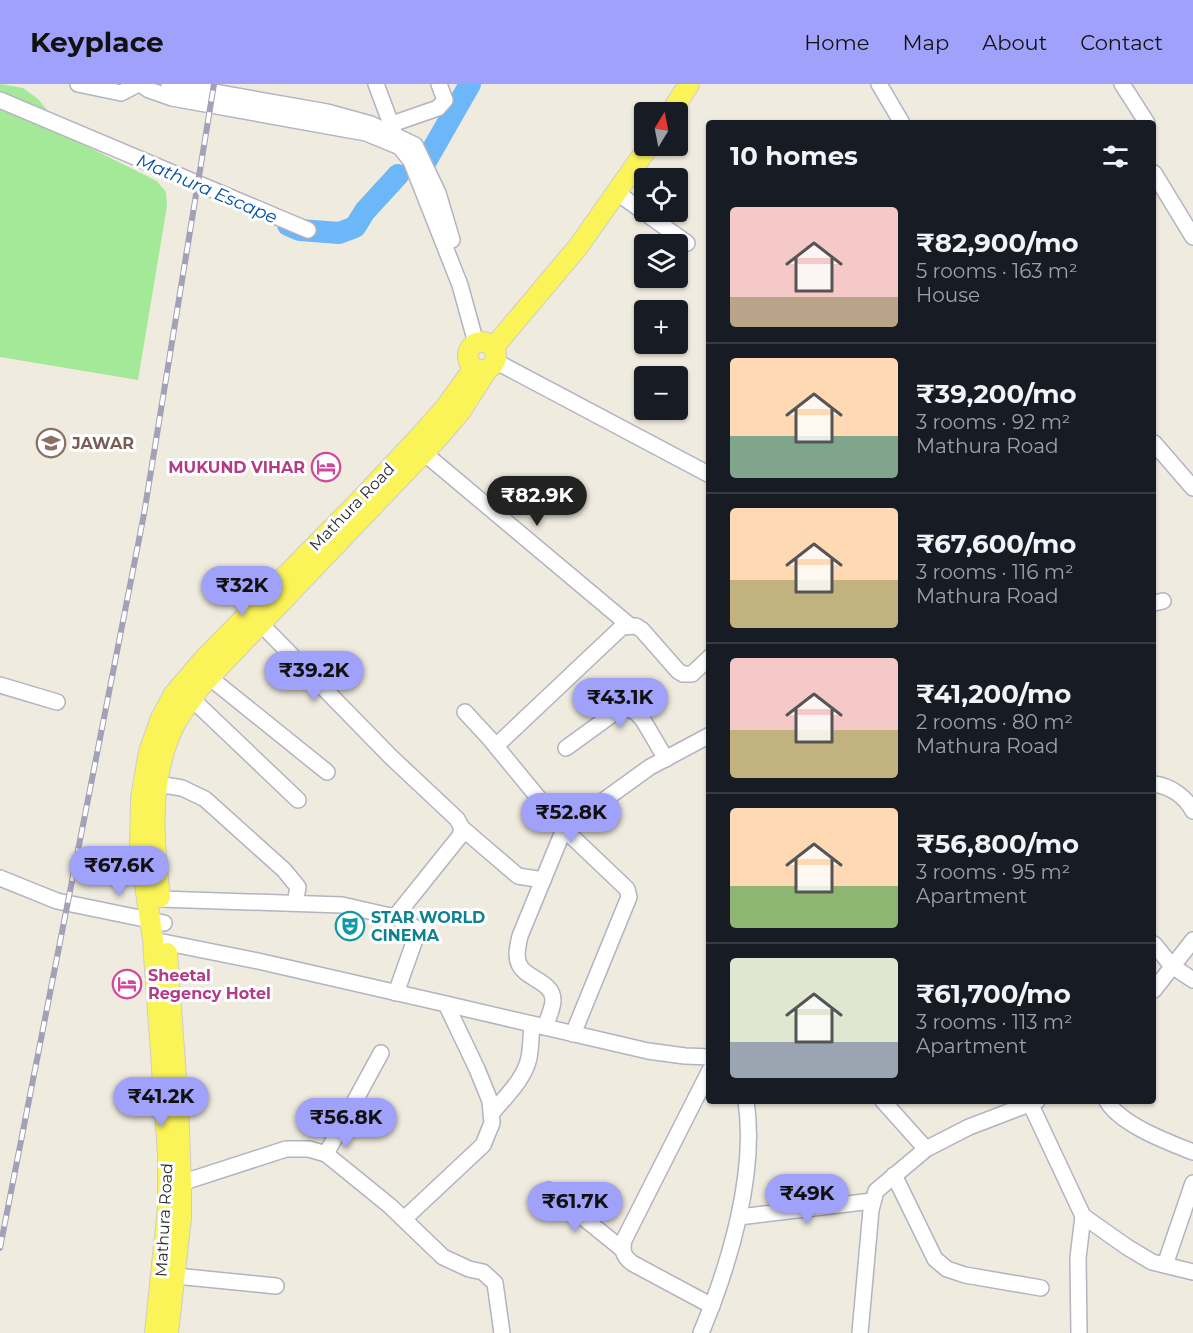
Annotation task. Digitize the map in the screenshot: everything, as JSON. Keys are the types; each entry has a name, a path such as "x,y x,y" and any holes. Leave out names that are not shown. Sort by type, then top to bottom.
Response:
{"main road":[{"path":"677,102 689,84"},
{"name":"Mathura Road","path":"155,1333 168,1207 168,1153 159,932 160,899 154,845 161,764 176,723 209,677 261,624 356,515 445,408 485,355 578,247 642,156"},
{"name":"Mathura Road","path":"159,932 140,850 141,798 149,752 161,718 174,694 204,659 424,453 460,412 485,355"},
{"path":"159,932 178,1105 181,1183 181,1218 176,1276 168,1333"}],"street":[{"path":"78,84 121,93 139,84 172,98 366,133 400,147 411,161 485,355 706,473"},
{"path":"169,84 327,112 393,129 415,145 438,193 476,304 485,355"},
{"path":"376,84 393,129"},
{"path":"393,129 438,108 445,100 439,84"},
{"path":"879,84 900,120"},
{"path":"1122,84 1145,120"},
{"path":"0,100 308,230"},
{"path":"1156,176 1193,237"},
{"path":"616,192 674,234"},
{"path":"1156,445 1193,488"},
{"path":"424,453 629,625 642,630 678,671 683,674 692,674 706,661"},
{"path":"261,624 391,757 457,819 462,828 518,876 543,880"},
{"path":"496,746 622,627 629,625"},
{"path":"209,677 327,772"},
{"path":"1,690 57,702"},
{"path":"192,699 298,800"},
{"path":"566,748 617,711 627,710 636,712 643,720 666,759"},
{"path":"465,712 564,829 627,889 629,897 573,1034"},
{"path":"492,1113 516,1085 524,1071 538,1026 553,1001 546,986 518,964 517,952 520,936 564,829 650,767 706,737"},
{"path":"158,783 182,788 205,799 284,870 298,887 296,903"},
{"path":"1156,784 1178,793 1193,811"},
{"path":"395,916 460,836 462,828"},
{"path":"0,878 57,901 258,961 648,1051 706,1057"},
{"path":"160,899 342,905 395,916 409,922 417,934 396,993"},
{"path":"1156,987 1193,940"},
{"path":"1156,946 1172,966 1193,980"},
{"path":"404,1219 483,1145 489,1132 492,1113 489,1101 477,1069 446,1005"},
{"path":"326,1154 381,1053"},
{"path":"622,1249 624,1240 706,1078"},
{"path":"701,1333 729,1258 739,1217 747,1153 746,1104"},
{"path":"886,1104 926,1149"},
{"path":"860,1333 872,1201 876,1191 926,1149 969,1127 1027,1104"},
{"path":"1033,1104 1083,1216 1152,1262 1193,1272"},
{"path":"1109,1104 1112,1109 1146,1132 1193,1152"},
{"path":"181,1183 286,1149 309,1149 326,1154 404,1219 443,1257 469,1269 483,1272 495,1283 501,1333"},
{"path":"894,1175 935,1258 947,1269 965,1275 1041,1288"},
{"path":"1165,1265 1193,1183"},
{"path":"549,1190 622,1249 625,1257 632,1263 712,1306"},
{"path":"739,1217 872,1201"},
{"path":"1079,1333 1078,1258 1083,1216"},
{"path":"176,1276 276,1286"}],"green space":[{"path":"0,84 23,88 38,99 70,138 157,181 166,192 167,206 138,380 0,357"}],"waterway":[{"name":"Mathura Escape","path":"426,161 470,84"},
{"name":"Mathura Escape","path":"288,225 300,230 339,233 355,227 365,211 398,175"}],"railway":[{"path":"0,1248 144,514 214,84"}],"place":[{"name":"JAWAR","path":"51,443"},
{"name":"MUKUND VIHAR","path":"326,467"},
{"name":"STAR WORLD CINEMA","path":"350,926"},
{"name":"Sheetal Regency Hotel","path":"127,984"}]}
